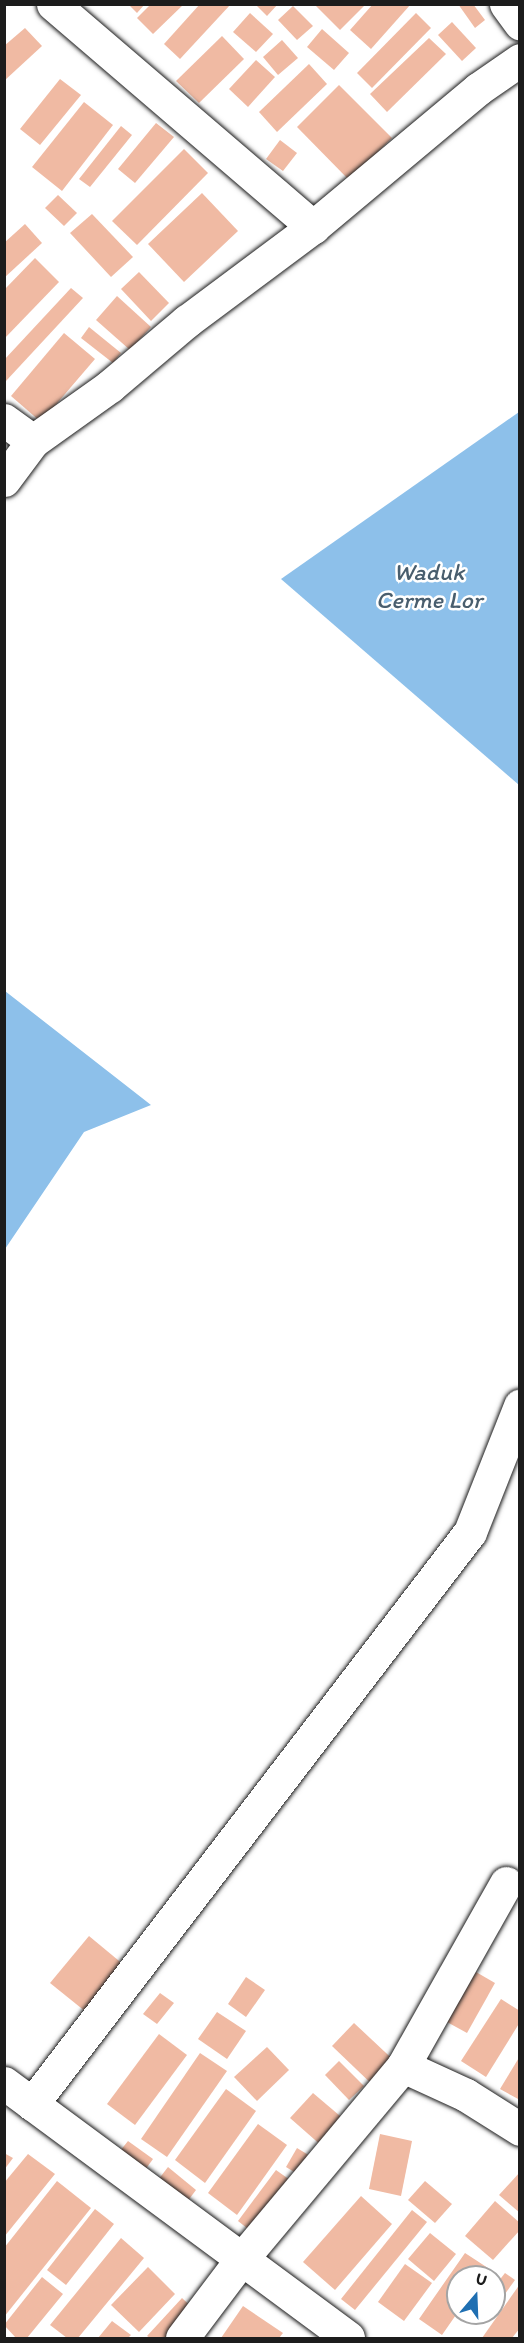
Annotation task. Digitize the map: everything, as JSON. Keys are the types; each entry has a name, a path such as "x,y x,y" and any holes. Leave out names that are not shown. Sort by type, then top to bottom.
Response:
{"street":[{"path":"53,4 313,227"},
{"path":"506,4 519,22"},
{"path":"4,480 33,441 313,227 461,102 519,60"},
{"path":"4,420 33,441"},
{"path":"32,2104 470,1532 519,1406"},
{"path":"182,2338 240,2261 403,2066 506,1883"},
{"path":"403,2066 466,2095 519,2128"},
{"path":"4,2083 240,2261 348,2338"}],"water":[{"name":"Waduk Cerme Lor","path":"519,412 519,785 281,579"},
{"path":"5,991 151,1105 84,1132 5,1249"}],"building":[{"path":"128,4 145,4 137,13"},
{"path":"151,4 184,4 153,34 137,18"},
{"path":"200,4 231,4 180,59 164,44"},
{"path":"255,4 278,4 267,16"},
{"path":"314,4 366,4 340,30"},
{"path":"373,4 411,4 371,49 350,30"},
{"path":"458,4 473,4 485,20 475,28"},
{"path":"293,6 313,26 297,40 278,20"},
{"path":"250,13 273,34 256,52 233,32"},
{"path":"416,13 431,28 372,88 357,73"},
{"path":"452,22 476,48 462,61 438,35"},
{"path":"25,28 42,46 4,81 4,46"},
{"path":"322,29 349,53 334,70 307,47"},
{"path":"222,36 244,59 199,103 176,81"},
{"path":"429,38 446,54 387,112 370,94"},
{"path":"282,40 298,58 278,75 263,57"},
{"path":"256,60 275,77 248,107 229,89"},
{"path":"309,64 327,84 277,132 259,112"},
{"path":"60,79 81,95 40,145 20,129"},
{"path":"339,85 392,138 349,180 297,127"},
{"path":"84,102 113,125 62,191 32,167"},
{"path":"156,123 174,137 135,183 118,169"},
{"path":"121,126 132,135 90,187 79,179"},
{"path":"280,140 297,153 283,171 266,159"},
{"path":"184,149 208,173 137,245 112,221"},
{"path":"202,193 238,231 184,282 148,244"},
{"path":"58,195 77,213 64,226 45,208"},
{"path":"92,214 133,257 111,277 70,233"},
{"path":"25,224 42,243 4,278 4,243"},
{"path":"35,258 59,282 4,339 4,290"},
{"path":"139,272 169,303 151,321 121,289"},
{"path":"71,288 83,298 6,381 4,360"},
{"path":"117,296 151,327 130,350 96,320"},
{"path":"89,327 121,353 113,363 81,338"},
{"path":"64,333 95,359 41,422 11,396"},
{"path":"89,1936 130,1970 91,2016 50,1983"},
{"path":"476,1972 495,1983 467,2033 447,2022"},
{"path":"246,1977 265,1990 246,2017 228,2004"},
{"path":"160,1993 174,2003 157,2024 143,2014"},
{"path":"501,1999 520,2011 520,2022 486,2077 461,2061"},
{"path":"217,2012 246,2031 227,2059 198,2039"},
{"path":"354,2023 401,2067 379,2091 332,2046"},
{"path":"159,2034 187,2055 135,2125 107,2104"},
{"path":"267,2047 289,2070 257,2101 234,2077"},
{"path":"200,2053 227,2071 167,2157 141,2139"},
{"path":"520,2056 520,2100 500,2089"},
{"path":"339,2061 364,2086 349,2100 325,2075"},
{"path":"226,2089 256,2111 205,2183 175,2160"},
{"path":"313,2093 346,2121 323,2147 290,2118"},
{"path":"258,2124 287,2145 237,2215 208,2193"},
{"path":"380,2134 412,2141 401,2196 369,2189"},
{"path":"128,2141 153,2159 142,2174 116,2156"},
{"path":"297,2148 315,2159 304,2178 286,2167"},
{"path":"4,2153 13,2158 4,2170"},
{"path":"28,2154 55,2174 4,2237 4,2183"},
{"path":"168,2167 196,2190 187,2202 158,2180"},
{"path":"276,2170 290,2180 252,2232 238,2221"},
{"path":"520,2172 520,2213 499,2195"},
{"path":"57,2181 91,2208 4,2317 4,2248"},
{"path":"425,2181 452,2204 435,2223 408,2200"},
{"path":"361,2196 392,2224 335,2290 303,2262"},
{"path":"495,2201 520,2223 520,2230 493,2260 465,2236"},
{"path":"95,2209 114,2224 66,2285 47,2270"},
{"path":"412,2210 427,2222 355,2310 341,2299"},
{"path":"430,2233 456,2254 434,2281 408,2259"},
{"path":"121,2238 144,2258 78,2338 67,2338 50,2325"},
{"path":"465,2253 483,2265 457,2265"},
{"path":"405,2264 432,2283 404,2321 378,2302"},
{"path":"148,2267 175,2294 139,2332 111,2305"},
{"path":"506,2274 515,2280 506,2292"},
{"path":"42,2277 63,2294 27,2338 16,2338 4,2325"},
{"path":"446,2280 446,2325 449,2325 442,2335 419,2319"},
{"path":"520,2284 520,2328 512,2338 482,2338 491,2325 506,2325 506,2304"},
{"path":"182,2298 196,2311 170,2338 147,2336"},
{"path":"243,2306 283,2333 279,2338 221,2338"},
{"path":"112,2321 131,2335 128,2338 98,2338"}]}
